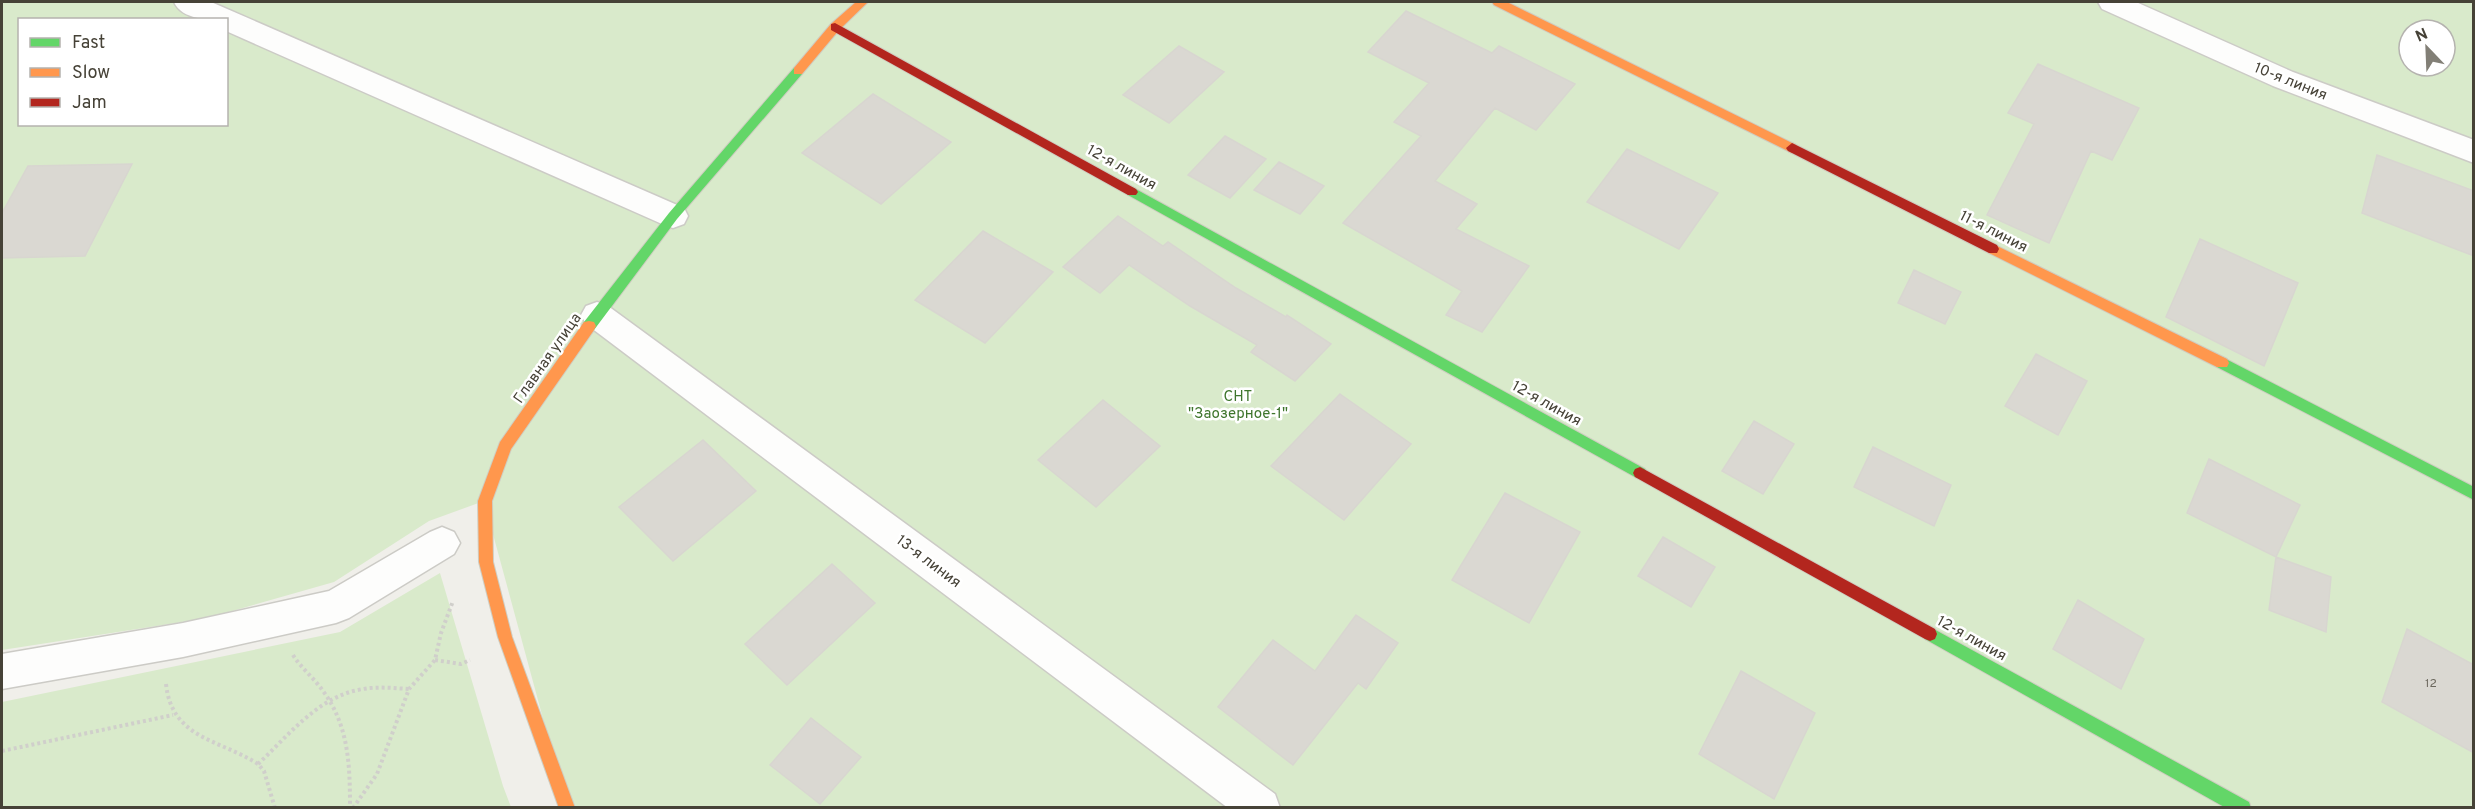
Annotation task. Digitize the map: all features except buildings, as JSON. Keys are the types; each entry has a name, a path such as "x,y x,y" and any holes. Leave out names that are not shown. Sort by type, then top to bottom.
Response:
{"street":[{"path":"187,2 223,18"},
{"name":"Главная улица","path":"567,807 505,637 486,562 485,501 505,446 597,315 673,216 835,27 862,2"},
{"name":"11-я линия","path":"1498,2 2270,387 2474,494"},
{"name":"10-я линия","path":"2112,2 2283,80 2474,152"},
{"path":"228,20 673,216"},
{"name":"12-я линия","path":"835,27 2243,807"},
{"name":"13-я линия","path":"597,315 1261,807"},
{"path":"2,672 154,644 336,606 442,543"}],"path":[{"path":"352,807 377,774 409,688 435,660 441,633 457,588 442,543"},
{"path":"284,617 278,630 301,669 312,677 331,702 350,748 352,807"},
{"path":"154,644 166,680 165,697 177,722 258,764 264,771 275,807"},
{"path":"258,764 308,716 348,693 378,687 409,688"},
{"path":"2,751 173,715"}],"green space":[{"name":"СНТ \"Заозерное-1\"","path":"2,2 2473,2 2473,807 567,807 484,501 429,521 334,582 208,618 2,650"},
{"path":"440,573 511,807 2,807 2,702 340,632"}],"traffic: fast":[{"path":"589,326 673,216 798,71"},
{"path":"1132,192 1640,473"},
{"path":"2222,363 2474,494"},
{"path":"1930,634 2243,808"}],"traffic: slow":[{"path":"798,71 835,27 862,2"},
{"path":"1498,2 1792,148"},
{"path":"1993,249 2222,363"},
{"path":"567,808 505,637 486,562 485,501 505,446 589,326"}],"traffic: jam":[{"path":"835,27 1132,192"},
{"path":"1792,148 1993,249"},
{"path":"1640,473 1930,634"}]}
